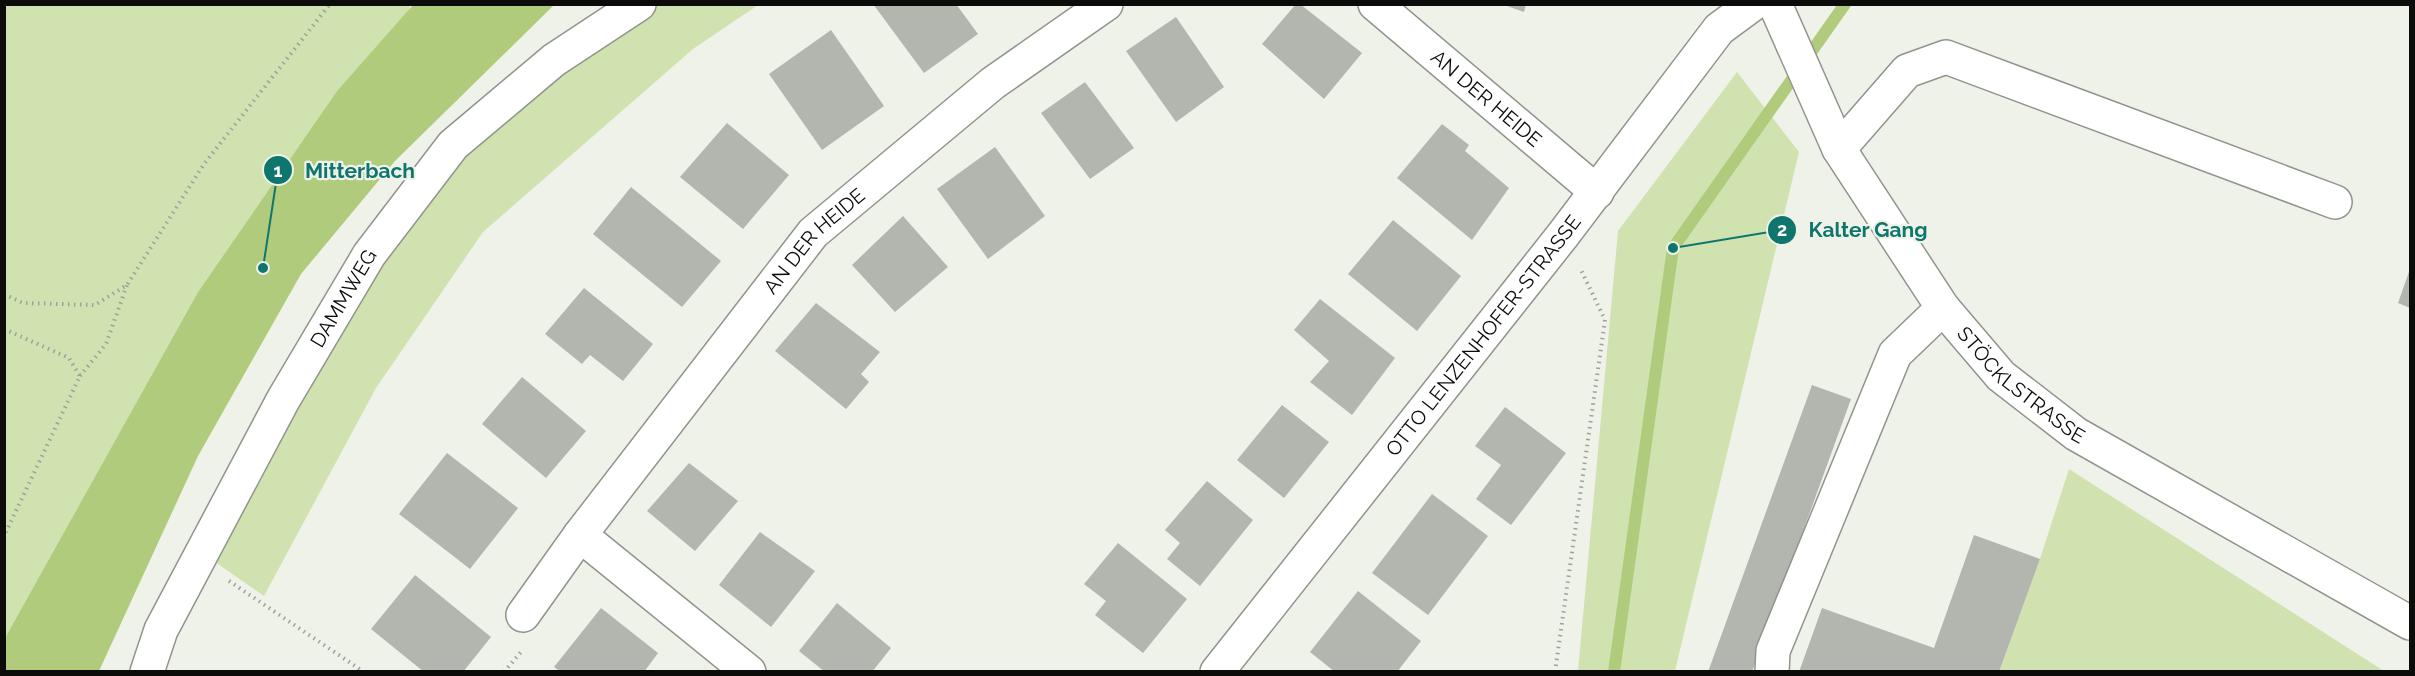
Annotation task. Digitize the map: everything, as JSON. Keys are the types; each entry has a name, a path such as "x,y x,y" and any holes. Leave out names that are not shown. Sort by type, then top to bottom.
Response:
{"street":[{"name":"DAMMWEG","path":"147,672 161,630 283,400 369,255 453,145 554,60 639,4"},
{"name":"AN DER HEIDE","path":"523,615 580,535 813,232 993,83 1106,4"},
{"name":"AN DER HEIDE","path":"1375,4 1597,192"},
{"name":"OTTO LENZENHOFER-STRASSE","path":"1217,672 1597,192 1719,29 1753,4"},
{"name":"STÖCKLSTRASSE","path":"1776,4 1839,149 1942,308 2001,376 2076,434 2410,623"},
{"path":"1839,149 1907,71 1946,57 2335,202"},
{"path":"1772,672 1773,651 1895,354 1942,308"},
{"path":"580,535 749,672"}],"path":[{"path":"4,536 80,376 106,344 128,285 204,164 330,4"},
{"path":"1555,672 1605,320 1563,235"},
{"path":"4,294 23,303 95,306 128,285"},
{"path":"4,328 69,358 80,376"},
{"path":"198,560 364,672"}],"shaded area":[{"path":"5,5 410,5 409,11 337,91 198,292 5,638"},
{"path":"413,5 554,5 395,161 301,274 198,456 99,671 5,671 5,638 198,292 337,91"},
{"path":"654,5 758,5 693,49 483,232 376,388 264,596 208,557 351,303 468,147 561,64"},
{"path":"1737,72 1799,152 1675,671 1578,671 1618,231"},
{"path":"2069,469 2384,671 1999,672 2040,559"}],"building":[{"path":"873,4 956,4 978,34 924,73"},
{"path":"1296,4 1300,4 1362,53 1324,99 1262,44"},
{"path":"1501,4 1526,4 1524,12"},
{"path":"1176,17 1224,87 1176,122 1126,51"},
{"path":"831,30 884,106 822,150 769,74"},
{"path":"1085,82 1134,148 1090,179 1041,113"},
{"path":"727,123 789,175 743,229 680,177"},
{"path":"1442,124 1469,145 1465,151 1509,188 1472,240 1397,178"},
{"path":"995,147 1045,216 988,259 937,189"},
{"path":"631,187 721,261 682,307 593,234"},
{"path":"903,216 948,267 895,312 852,265"},
{"path":"1393,220 1461,276 1417,331 1348,274"},
{"path":"2410,269 2410,308 2398,303"},
{"path":"584,288 653,344 623,381 590,355 582,364 545,334"},
{"path":"1320,299 1395,358 1352,415 1310,382 1329,361 1294,330"},
{"path":"816,303 880,352 861,374 869,382 846,409 775,351"},
{"path":"522,377 586,431 546,478 482,424"},
{"path":"1812,385 1851,399 1752,672 1708,672"},
{"path":"1282,405 1329,442 1284,498 1237,460"},
{"path":"1505,407 1566,453 1511,525 1476,499 1501,465 1475,446"},
{"path":"447,453 518,508 470,569 399,514"},
{"path":"689,463 738,501 695,551 647,511"},
{"path":"1207,481 1253,520 1200,586 1167,559 1180,543 1165,530"},
{"path":"1432,494 1488,536 1428,615 1372,573"},
{"path":"760,532 815,571 771,627 719,585"},
{"path":"1974,535 2040,559 1999,672 1799,672 1822,608 1934,648"},
{"path":"1118,543 1187,599 1143,653 1095,615 1106,601 1084,584"},
{"path":"415,575 491,637 463,672 424,672 371,629"},
{"path":"1358,591 1421,641 1397,672 1335,672 1310,652"},
{"path":"837,603 891,648 872,672 825,672 799,651"},
{"path":"601,608 658,653 644,672 561,672 554,667"}],"waterway":[{"path":"1614,672 1673,248 1845,4"}],"place":[{"name":"Kalter Gang","path":"1673,248"},
{"name":"Mitterbach","path":"263,268"}]}
